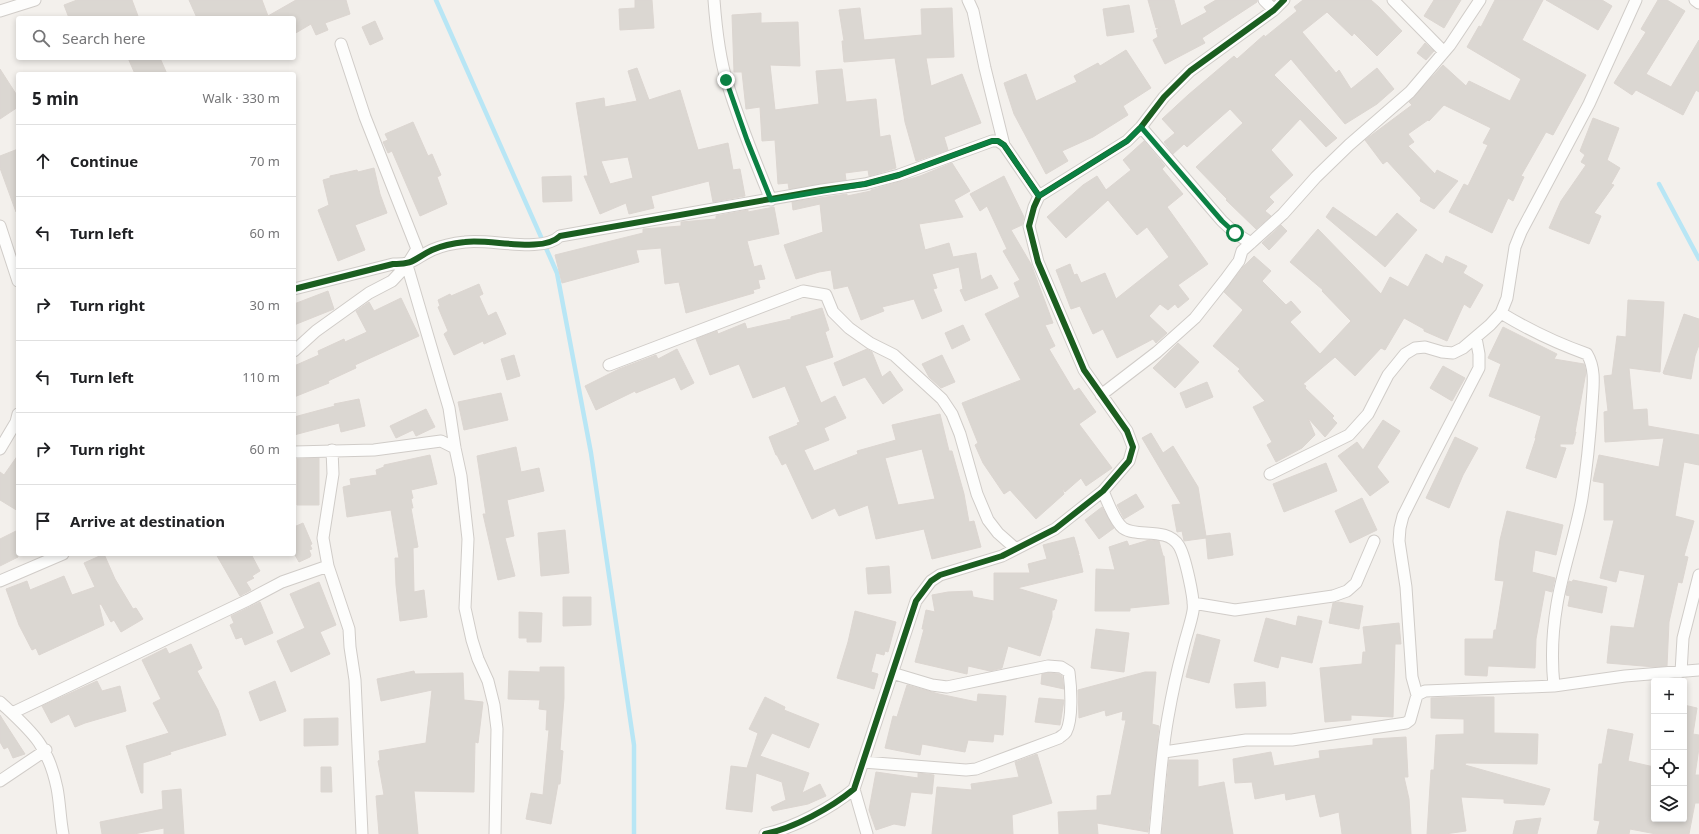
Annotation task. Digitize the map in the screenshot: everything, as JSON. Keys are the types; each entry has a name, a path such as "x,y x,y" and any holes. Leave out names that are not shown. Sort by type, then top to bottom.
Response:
{"street":[{"path":"0,11 35,0"},
{"path":"714,0 716,26 726,80 747,140 771,200"},
{"path":"968,0 973,11 1004,145 1039,196"},
{"path":"1264,0 1274,10"},
{"path":"765,834 812,816 842,799 854,789 916,601 931,581 940,575 1002,556 1055,529 1103,491 1129,461 1133,447 1127,431 1084,370 1038,262 1029,226 1034,207 1039,196 1127,141 1141,127 1164,97 1190,71 1274,10 1284,0"},
{"path":"1393,0 1444,52"},
{"path":"1101,395 1157,352 1194,318 1239,261 1242,251 1259,234 1283,214 1316,177 1349,145 1410,92 1444,52 1480,0"},
{"path":"1270,474 1349,435 1368,414 1388,375 1405,354 1415,348 1425,347 1442,352 1453,353 1463,348 1476,338 1501,313 1507,298 1515,247 1521,232 1589,104 1636,0"},
{"path":"1695,0 1699,3"},
{"path":"296,348 322,327 369,293 392,281 407,265 417,249 365,117 341,44"},
{"path":"1141,127 1222,221 1235,233 1251,243"},
{"path":"296,288 393,264 407,265 433,250 464,242 533,245 555,241 560,236 865,184 899,175 992,141 998,141 1004,145"},
{"path":"0,226 16,275"},
{"path":"407,265 449,408 461,476 468,539 465,608 468,627 478,659 488,681 494,705 496,723 495,834"},
{"path":"609,365 803,291 826,295 833,312 849,328 870,343 894,355 942,399 952,414 960,434 977,494 988,520 998,533 1016,549"},
{"path":"1501,313 1528,329 1559,344 1587,354 1592,363 1591,427 1582,498 1557,603 1553,635 1551,658 1554,686"},
{"path":"1164,752 1246,740 1292,740 1406,723 1410,720 1417,695 1412,677 1406,587 1399,541 1401,522 1479,368 1479,354 1476,338"},
{"path":"0,449 16,422"},
{"path":"296,452 374,450 441,442 455,448"},
{"path":"332,450 333,474 323,538 328,566 349,629 355,680 362,834"},
{"path":"1103,491 1116,518 1123,528 1132,531 1153,532 1172,539 1178,545 1184,557 1193,603 1193,610 1182,649 1168,717 1155,834"},
{"path":"1193,603 1235,610 1333,596 1347,591 1356,584 1374,541"},
{"path":"0,581 58,556"},
{"path":"12,713 282,582 328,566"},
{"path":"1681,672 1683,638 1699,574"},
{"path":"863,762 966,770 976,769 1059,738 1065,734 1069,724 1071,684 1069,672 1060,667 1048,666 947,687 932,685 892,673"},
{"path":"1417,695 1425,691 1554,686 1625,676 1699,670"},
{"path":"0,702 33,733 46,750 57,787 62,833"},
{"path":"0,781 46,750"},
{"path":"854,789 868,834"}],"building":[{"path":"77,0 132,0 138,16 68,16 64,5"},
{"path":"189,0 262,0 268,16 196,16"},
{"path":"296,0 346,0 350,14 325,23 328,30 316,35 311,24 296,33 296,16 268,16"},
{"path":"635,0 652,0 654,28 620,30 619,9 635,8"},
{"path":"1148,0 1174,0 1181,26 1207,12 1204,7 1216,0 1257,0 1257,2 1202,38 1205,43 1165,64 1153,40 1158,37 1156,30 1161,27 1156,28"},
{"path":"1303,0 1371,0 1379,7 1402,31 1377,56 1354,33 1352,36 1327,12 1302,32 1336,73 1339,70 1351,89 1377,68 1394,89 1377,104 1345,124 1291,59 1274,75 1337,138 1326,147 1300,119 1271,150 1293,175 1269,197 1274,202 1265,211 1271,216 1256,229 1226,200 1227,199 1196,167 1243,123 1230,109 1187,147 1184,144 1173,154 1164,142 1175,133 1162,119 1234,56 1237,59 1264,35 1265,37 1297,11 1294,7"},
{"path":"1434,0 1461,0 1444,28 1424,16"},
{"path":"1495,0 1543,0 1522,40 1586,75 1553,135 1546,132 1521,176 1524,177 1513,201 1508,198 1492,233 1449,212 1464,184 1468,186 1488,145 1483,143 1491,128 1444,105 1429,121 1428,120 1408,134 1414,142 1408,146 1435,174 1437,170 1458,181 1434,209 1420,201 1421,198 1387,161 1383,164 1365,140 1412,105 1409,102 1443,65 1466,86 1469,81 1510,101 1521,79 1467,47 1479,26 1481,27"},
{"path":"1546,0 1602,0 1612,6 1598,30"},
{"path":"1658,0 1667,0 1685,11 1646,74 1671,87 1699,40 1699,92 1696,90 1683,115 1636,90 1632,95 1614,83 1646,32 1641,29"},
{"path":"1129,5 1134,32 1107,36 1103,9"},
{"path":"860,8 864,40 922,35 921,9 952,8 954,57 926,58 931,86 962,74 981,123 944,137 948,150 916,161 905,122 895,58 844,62 842,41 844,41 839,10"},
{"path":"761,13 761,23 798,22 800,66 770,65 775,110 819,104 816,71 842,69 846,102 876,99 880,137 890,135 896,168 869,176 868,170 845,173 846,180 789,189 788,183 778,184 775,140 762,141 760,107 746,109 742,72 734,72 732,15"},
{"path":"375,21 383,39 370,45 362,27"},
{"path":"1425,43 1434,51 1426,60 1417,53"},
{"path":"1126,50 1151,88 1123,106 1128,115 1093,137 1062,151 1068,161 1046,174 1014,114 1004,83 1026,74 1036,101 1077,82 1074,76 1098,63 1100,66"},
{"path":"129,60 161,60 166,72 134,72"},
{"path":"637,68 649,100 680,90 698,150 728,143 733,170 740,169 745,196 713,202 709,181 651,196 654,208 629,214 626,203 600,214 584,176 588,176 576,103 604,98 605,107 637,101 628,71","holes":["628,157 633,178 610,184 601,161"]},
{"path":"0,69 16,94 16,108 0,119"},
{"path":"1593,118 1619,128 1607,160 1620,168 1611,184 1614,185 1594,213 1601,216 1589,244 1549,228 1561,201 1586,165 1581,162 1585,155 1580,151"},
{"path":"413,122 428,156 432,154 441,175 437,177 447,204 420,216 392,151 388,153 383,142 388,140 385,134"},
{"path":"1144,141 1165,166 1162,169 1183,194 1167,207 1208,264 1178,285 1189,299 1178,308 1175,304 1168,310 1160,304 1149,316 1167,333 1156,343 1153,339 1117,358 1103,329 1093,334 1080,306 1071,309 1056,270 1070,264 1074,275 1077,274 1081,283 1105,273 1116,299 1169,257 1147,227 1137,235 1108,200 1066,238 1047,217 1083,185 1097,176 1106,190 1131,170 1123,160"},
{"path":"16,150 16,212 0,168 0,156"},
{"path":"952,163 970,191 954,200 963,217 919,224 925,250 949,243 953,257 976,253 981,280 991,275 998,288 965,301 960,290 963,289 959,267 932,274 937,288 933,289 942,311 922,319 914,299 882,307 884,311 861,320 848,286 834,289 831,270 796,279 784,245 823,232 820,204 793,210 792,202 847,194 847,196 871,191 920,176"},
{"path":"374,168 380,194 387,213 355,225 365,250 338,261 318,210 329,205 323,180 330,178 330,176"},
{"path":"571,176 572,201 543,202 542,177"},
{"path":"1004,176 1024,217 1022,225 1011,230 1031,264 1053,323 1045,325 1055,346 1049,349 1074,391 1079,388 1096,412 1079,424 1112,468 1086,486 1081,478 1065,492 1062,488 1064,494 1036,519 1010,490 1004,494 983,463 975,445 978,443 962,403 1021,380 985,314 1020,297 1014,283 1020,280 1003,251 1007,249 987,206 980,211 970,194"},
{"path":"774,207 779,234 747,241 754,267 761,265 765,279 758,280 760,288 753,290 754,293 686,313 679,282 665,284 661,248 636,250 639,262 562,283 555,255 643,233 643,229 681,226 681,222 716,219 716,216"},
{"path":"1333,207 1376,237 1397,213 1417,230 1385,267 1326,217"},
{"path":"1281,225 1287,231 1269,250 1262,243"},
{"path":"1318,229 1381,294 1390,277 1408,287 1426,254 1443,264 1446,256 1467,266 1463,273 1483,285 1470,308 1464,304 1447,341 1424,331 1424,329 1404,318 1385,350 1381,348 1355,376 1335,357 1303,384 1306,386 1305,388 1334,416 1332,418 1337,423 1325,437 1308,418 1315,435 1302,448 1276,462 1267,445 1272,442 1253,407 1265,401 1238,371 1240,369 1213,346 1243,310 1224,292 1243,267 1254,256 1271,271 1262,281 1286,305 1291,301 1301,312 1290,322 1320,354 1351,321 1322,291 1323,290 1290,262"},
{"path":"479,284 483,294 479,296 488,316 496,312 506,334 484,344 483,341 454,355 444,334 448,331 438,307 440,306 438,300 450,294 451,296"},
{"path":"328,291 334,309 296,324 296,303"},
{"path":"401,298 419,336 355,365 356,368 328,381 329,383 296,396 296,365 319,355 318,351 344,339 345,342 367,332 356,311 369,302 374,311"},
{"path":"1628,300 1664,302 1660,372 1629,368 1633,410 1647,409 1648,426 1699,435 1699,465 1684,462 1675,516 1694,521 1684,556 1688,557 1682,583 1678,582 1669,622 1667,666 1655,667 1607,663 1611,626 1634,628 1645,575 1619,570 1616,582 1600,578 1614,520 1604,520 1604,483 1593,481 1599,455 1659,467 1664,438 1605,442 1604,412 1608,411 1604,376 1612,375 1617,336 1626,337"},
{"path":"822,308 829,330 825,332 833,357 805,366 821,403 835,396 846,418 824,428 829,440 804,450 814,471 858,454 857,451 896,440 892,425 940,414 949,451 952,451 964,494 969,522 974,521 981,547 932,559 924,529 876,539 868,505 839,516 835,508 812,519 786,463 782,465 776,455 769,437 798,425 797,423 800,422 785,386 753,398 739,364 710,375 696,339 717,331 718,334 745,323 747,329 791,319 791,317","holes":["922,449 935,499 898,505 885,458"]},
{"path":"1684,314 1699,319 1699,345 1695,356 1691,379 1663,373"},
{"path":"963,325 970,340 952,349 945,333"},
{"path":"1503,327 1557,354 1554,359 1584,364 1586,372 1576,432 1573,444 1560,444 1560,447 1566,448 1556,478 1526,468 1536,438 1541,416 1489,396 1501,364 1488,358"},
{"path":"1178,343 1199,362 1175,388 1153,368"},
{"path":"677,349 694,383 681,390 675,377 636,393 635,391 596,410 585,386 619,369 656,355 658,359"},
{"path":"867,349 872,352 882,377 890,371 903,390 883,404 865,377 843,386 834,363"},
{"path":"514,355 520,376 507,380 501,359"},
{"path":"942,355 955,382 941,388 929,377 922,364"},
{"path":"1443,366 1465,378 1452,401 1430,388"},
{"path":"1207,382 1213,397 1186,408 1180,393"},
{"path":"501,393 508,420 464,430 458,402"},
{"path":"359,399 365,426 341,432 339,423 296,434 296,416 335,406 334,404"},
{"path":"426,409 435,427 416,436 413,430 396,438 390,426"},
{"path":"1383,420 1400,431 1377,467 1389,482 1370,496 1338,456 1357,442 1363,450"},
{"path":"1151,433 1163,453 1173,446 1198,487 1206,536 1230,533 1233,555 1208,559 1206,538 1184,541 1182,531 1177,532 1172,505 1181,504 1142,438"},
{"path":"1455,437 1478,448 1463,475 1449,508 1426,498"},
{"path":"516,447 521,472 539,468 544,491 507,500 514,536 505,538 515,576 498,580 483,514 486,514 477,456"},
{"path":"430,455 437,484 411,490 413,508 411,508 418,547 413,548 414,592 424,590 427,617 400,621 395,558 399,558 391,510 347,517 343,487 351,485 350,479 377,475 376,470 384,467 384,465"},
{"path":"16,458 16,510 0,500 0,472 4,475"},
{"path":"319,458 319,505 297,505 297,459"},
{"path":"1326,463 1337,491 1284,512 1273,484"},
{"path":"1136,494 1144,507 1124,519 1117,505"},
{"path":"1362,498 1377,530 1350,543 1335,511"},
{"path":"1102,507 1114,528 1099,539 1085,520"},
{"path":"1507,511 1563,525 1556,555 1535,550 1532,572 1555,578 1552,592 1545,590 1536,639 1535,668 1488,666 1487,676 1465,675 1465,639 1493,639 1494,630 1496,630 1504,581 1495,580 1500,540"},
{"path":"303,523 312,544 310,545 312,549 309,550 311,555 310,557 299,562 296,556 296,526"},
{"path":"565,530 569,573 541,576 538,533"},
{"path":"16,531 16,556 18,557 0,566 0,539"},
{"path":"1074,537 1079,554 1076,556 1079,555 1083,572 1017,588 1057,600 1054,610 1052,610 1052,617 1040,656 1008,646 1002,668 990,671 968,666 967,674 915,662 924,629 922,629 926,610 935,612 932,595 948,592 972,591 973,597 994,601 994,573 1030,573 1028,564 1047,559 1043,545"},
{"path":"1149,540 1159,541 1164,556 1169,604 1130,608 1130,611 1095,611 1096,569 1115,570 1109,547 1127,541 1129,546"},
{"path":"100,556 105,556 115,579 133,609 136,608 143,619 121,632 114,620 111,622 101,604 99,605 104,625 39,655 36,648 32,650 19,625 6,589 27,581 30,590 64,576 72,595 95,587 84,563"},
{"path":"217,556 252,556 260,571 252,576 254,578 246,582 251,590 240,596"},
{"path":"889,566 891,593 868,594 866,568"},
{"path":"1573,580 1607,587 1602,613 1568,606 1570,596 1566,595 1566,592 1569,581 1572,582"},
{"path":"319,582 336,625 320,632 330,654 291,672 277,641 305,628 290,594"},
{"path":"563,597 591,597 591,625 563,626"},
{"path":"260,602 273,633 245,645 242,637 236,639 230,625 234,623 231,616"},
{"path":"1338,602 1363,606 1359,629 1329,623 1333,603"},
{"path":"855,611 896,622 888,652 885,651 884,655 876,653 871,672 878,674 874,689 837,678 848,642"},
{"path":"519,612 542,613 541,642 527,642 527,638 519,638"},
{"path":"1298,616 1322,621 1312,663 1281,656 1278,668 1254,661 1266,618 1296,626"},
{"path":"1399,623 1401,644 1395,644 1393,717 1351,715 1351,720 1325,722 1320,668 1362,664 1363,652 1366,652 1363,627"},
{"path":"1096,629 1129,633 1124,672 1091,668"},
{"path":"1197,634 1220,640 1209,683 1186,677"},
{"path":"191,644 202,668 197,671 218,710 226,735 170,752 171,754 143,763 143,793 141,793 126,746 169,733 153,703 161,699 142,660 166,648 169,654"},
{"path":"540,667 564,667 564,698 560,750 563,751 560,784 558,784 551,824 526,819 531,793 543,795 549,730 546,730 547,710 539,709 540,700 508,699 509,671 540,672"},
{"path":"414,671 415,674 463,673 464,700 483,702 478,743 475,742 474,792 414,791 418,834 379,834 376,796 384,795 378,761 380,760 379,751 426,743 432,690 381,701 377,679"},
{"path":"1145,672 1156,672 1152,724 1159,726 1148,832 1097,823 1098,834 1059,834 1058,812 1097,810 1097,796 1111,795 1126,720 1122,720 1123,711 1106,716 1105,710 1079,718 1078,690"},
{"path":"1042,674 1059,674 1062,676 1064,689 1041,684"},
{"path":"97,681 102,691 120,686 126,711 75,727 69,714 51,723 42,706"},
{"path":"275,681 286,711 260,721 249,692"},
{"path":"1265,682 1266,706 1236,708 1234,684"},
{"path":"907,685 977,702 978,694 1006,696 1003,735 994,734 993,742 968,740 965,752 922,744 920,755 885,748 893,716 897,717"},
{"path":"765,697 785,707 784,710 819,724 809,748 772,733 760,756 809,773 802,793 820,784 826,796 808,804 773,811 771,807 786,800 782,782 756,773 752,812 726,809 731,766 747,768 758,733 749,729"},
{"path":"1494,697 1494,733 1538,734 1537,764 1466,763 1465,765 1550,789 1544,805 1504,803 1504,799 1461,797 1466,831 1445,834 1427,834 1431,770 1434,770 1436,735 1464,734 1464,719 1431,718 1431,698"},
{"path":"1039,698 1064,700 1060,725 1035,722"},
{"path":"1687,706 1697,708 1693,734 1699,735 1699,748 1695,775 1699,775 1699,803 1695,803 1689,834 1656,834 1630,829 1629,834 1597,834 1600,821 1594,820 1599,764 1602,764 1608,729 1633,734 1628,761 1651,766 1651,822 1687,822"},
{"path":"0,715 25,754 13,758 8,747 4,749 0,742"},
{"path":"338,718 338,745 304,746 304,719"},
{"path":"1406,737 1408,777 1404,777 1409,799 1411,834 1342,834 1339,812 1320,817 1315,794 1286,800 1285,793 1255,799 1252,782 1235,783 1233,759 1271,752 1274,766 1320,758 1319,751 1373,745 1373,739"},
{"path":"1037,754 1052,803 1012,815 1013,834 932,834 937,787 972,790 971,784 1019,777 1015,762"},
{"path":"1169,760 1198,760 1198,787 1224,782 1233,834 1162,834"},
{"path":"321,767 331,767 332,792 321,792"},
{"path":"876,772 918,778 918,773 934,775 932,794 911,792 905,826 894,824 876,830 869,810"},
{"path":"181,789 184,834 164,834 164,828 134,834 102,834 100,822 163,809 162,791"},
{"path":"1541,818 1537,834 1513,834 1516,821"}],"waterway":[{"path":"436,0 557,273 591,453 634,745 634,834"},
{"path":"1659,184 1699,259"}],"cycle path":[{"path":"765,834 788,827 812,816 854,789 916,601 931,581 940,575 1002,556 1055,529 1103,491 1129,461 1133,447 1127,431 1084,370 1038,262 1029,226 1034,207 1039,196 1127,141 1141,127 1164,97 1190,71 1274,10 1284,0"},
{"path":"296,288 393,264 410,262 432,250 457,243 475,241 528,245 541,244 552,241 560,236 822,190 865,184 899,175 992,141 998,141 1004,145 1039,196"}],"route":[{"path":"726,80 747,140 771,200 822,190 865,184 899,175 992,141 998,141 1004,145 1039,196 1127,141 1141,127 1186,177 1222,221 1235,233"}]}
